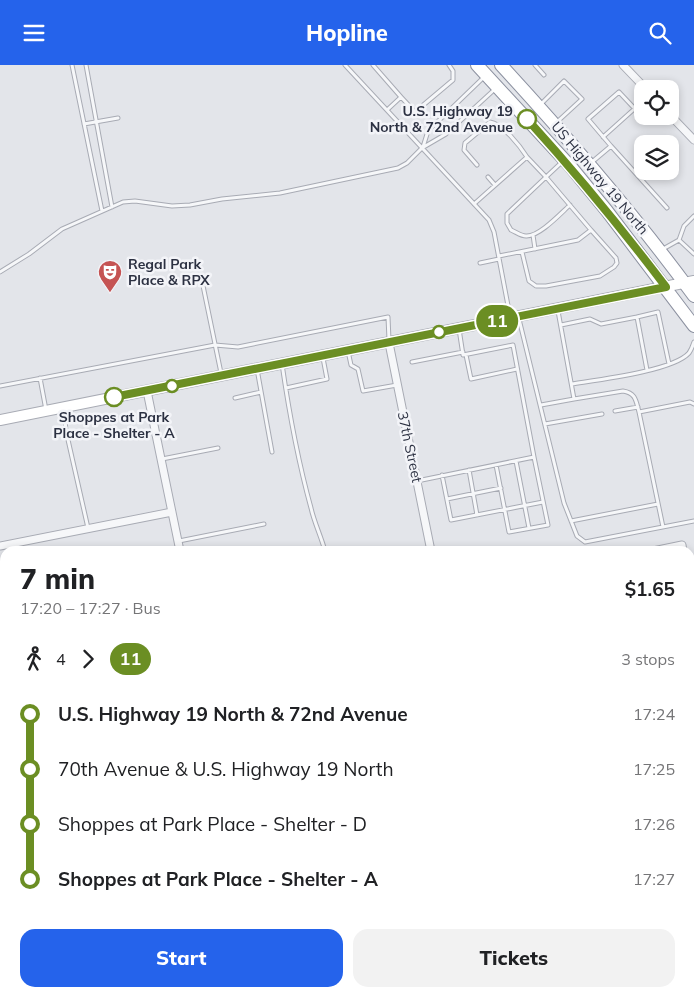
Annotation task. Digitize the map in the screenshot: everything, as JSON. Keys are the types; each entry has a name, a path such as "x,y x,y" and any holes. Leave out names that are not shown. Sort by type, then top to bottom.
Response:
{"highway":[{"name":"US Highway 19 North","path":"477,65 487,70 497,87 564,160 607,211 694,325"},
{"name":"US Highway 19 North","path":"502,65 590,164 660,251 689,282 694,296"},
{"path":"487,70 502,65"},
{"path":"487,70 528,95"}],"street":[{"path":"623,65 637,80"},
{"path":"679,124 694,140"},
{"path":"0,420 689,282"},
{"name":"37th Street","path":"389,343 431,546"},
{"path":"147,391 179,546"},
{"path":"0,545 172,512"}],"lane":[{"path":"72,65 102,211"},
{"path":"86,65 112,207"},
{"path":"345,65 474,204 488,220 494,232 514,317 540,405 564,503 577,535 585,542 694,521"},
{"path":"373,65 416,111 453,80 453,71 449,65"},
{"path":"535,65 544,75"},
{"path":"422,148 428,131 487,70"},
{"path":"539,107 564,81 582,99 555,124"},
{"path":"0,272 29,255 62,229 123,202 135,201 172,206 190,205 222,199 280,193 398,168 407,163 422,148 446,134 497,87"},
{"path":"634,108 618,92 588,119 667,208"},
{"path":"387,110 401,97"},
{"path":"603,137 634,110"},
{"path":"84,124 118,117"},
{"path":"478,165 464,150 465,143 490,123 497,123 521,147 527,157 616,258 617,263 600,276 546,286 536,286 528,281 522,252"},
{"path":"590,164 611,146"},
{"path":"474,204 527,157"},
{"path":"564,160 507,214 508,223 511,230 527,236 533,235 570,205"},
{"path":"488,177 495,185"},
{"path":"660,251 679,240 684,225 694,216"},
{"path":"480,263 499,257 578,240 591,230"},
{"path":"533,235 535,249"},
{"path":"679,240 694,254"},
{"path":"201,276 221,376"},
{"path":"558,308 574,399"},
{"path":"561,325 590,319 601,324 658,312 669,364"},
{"path":"0,386 215,345 238,347 388,317 389,343"},
{"path":"637,317 647,370"},
{"path":"459,328 471,379 517,369"},
{"path":"572,385 669,364 689,353 694,342"},
{"path":"412,362 513,345 548,525 510,532 496,465"},
{"path":"348,351 351,365 358,369 363,391 397,385"},
{"path":"286,388 327,379 322,356"},
{"path":"282,364 288,409 311,510 324,546"},
{"path":"257,369 272,452"},
{"path":"40,378 46,411"},
{"path":"540,405 623,391 630,392 635,396 663,527"},
{"path":"235,398 261,392"},
{"path":"639,412 690,402 694,404"},
{"path":"64,407 66,431 88,529"},
{"path":"615,411 638,407"},
{"path":"545,424 602,414"},
{"path":"161,459 218,448"},
{"path":"417,481 534,457"},
{"path":"516,461 529,528"},
{"path":"469,470 477,515"},
{"path":"442,475 451,520 543,502"},
{"path":"446,499 501,488"},
{"path":"570,521 658,504"},
{"path":"178,541 264,524"}],"bus line":[{"name":"11","path":"114,397 666,287 607,211 527,119"}],"place":[{"name":"U.S. Highway 19 North & 72nd Avenue","path":"527,119"},
{"name":"Regal Park Place & RPX","path":"110,293"},
{"name":"Shoppes at Park Place - Shelter - A","path":"114,397"}]}
